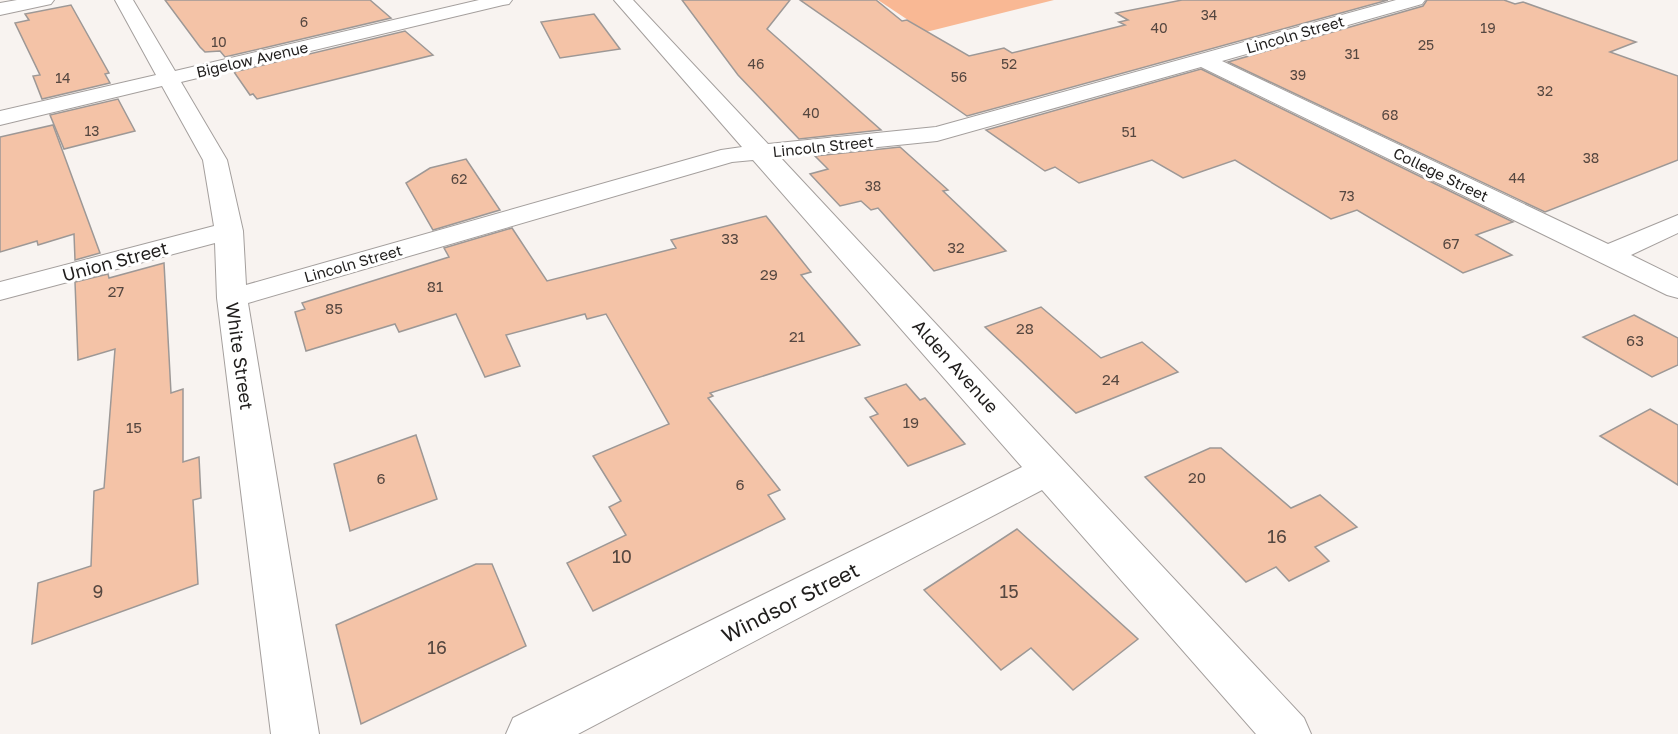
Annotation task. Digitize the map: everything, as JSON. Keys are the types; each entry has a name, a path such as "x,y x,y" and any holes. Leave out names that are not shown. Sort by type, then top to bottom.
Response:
{"street":[{"path":"0,9 45,0"},
{"name":"White Street","path":"124,0 215,160 223,185 229,231 232,298 295,734"},
{"name":"Bigelow Avenue","path":"0,118 504,0"},
{"name":"Alden Avenue","path":"623,0 764,153 1287,734"},
{"name":"Lincoln Street","path":"232,298 730,155 937,134 1416,0"},
{"name":"College Street","path":"1204,60 1678,289"},
{"path":"1608,255 1678,223"},
{"name":"Union Street","path":"0,291 229,231"},
{"name":"Windsor Street","path":"530,734 1049,470"}],"shaded area":[{"path":"878,0 1054,0 926,32"}],"building":[{"path":"165,0 370,0 391,18 225,57 220,51 205,52"},
{"path":"682,0 790,0 767,29 881,130 799,139 738,75"},
{"path":"800,0 876,0 902,21 907,20 969,56 1004,48 1012,53 1125,25 1119,22 1128,20 1116,13 1182,0 1388,0 967,116"},
{"path":"1427,0 1504,0 1515,4 1523,2 1636,42 1610,52 1678,76 1678,160 1545,212 1228,62 1423,6"},
{"path":"71,5 109,73 105,74 110,83 42,99 33,76 40,75 15,23 29,20 25,14"},
{"path":"594,14 620,49 560,58 541,22"},
{"path":"405,31 433,55 257,99 253,94 250,95 234,72"},
{"path":"1201,69 1513,222 1476,235 1512,255 1463,273 1357,210 1331,219 1235,160 1183,178 1152,160 1079,183 1055,167 1045,171 986,130"},
{"path":"118,99 135,131 64,149 50,115"},
{"path":"53,125 100,253 75,260 74,234 38,245 37,241 0,252 0,137"},
{"path":"900,147 948,190 943,191 1006,251 934,271 878,208 871,210 861,201 840,206 810,174 828,169 815,156"},
{"path":"466,159 500,210 433,230 406,183 430,168"},
{"path":"766,216 811,272 801,275 860,345 710,393 713,396 708,398 780,490 768,495 785,519 593,611 567,563 626,535 609,507 621,501 593,456 669,424 606,314 587,319 585,314 506,335 520,366 485,377 456,314 399,332 395,324 306,351 295,312 305,309 302,303 449,257 444,248 512,228 547,281 676,248 671,240"},
{"path":"164,263 171,393 183,389 183,462 199,457 201,498 193,500 198,584 32,644 38,583 91,566 94,491 104,488 115,349 78,360 75,282 108,274 109,278"},
{"path":"1041,307 1101,358 1142,342 1178,372 1076,413 985,327"},
{"path":"1634,315 1678,338 1678,365 1652,377 1583,337"},
{"path":"906,384 920,400 925,398 965,444 908,466 870,417 878,414 865,398"},
{"path":"1650,409 1678,425 1678,485 1600,436"},
{"path":"416,435 437,499 350,531 334,464"},
{"path":"1210,448 1221,448 1291,508 1320,495 1357,527 1315,547 1329,561 1289,581 1276,567 1246,582 1145,477"},
{"path":"1017,529 1138,639 1073,690 1031,648 1001,670 924,590"},
{"path":"476,564 492,564 526,646 361,724 336,625"}]}
